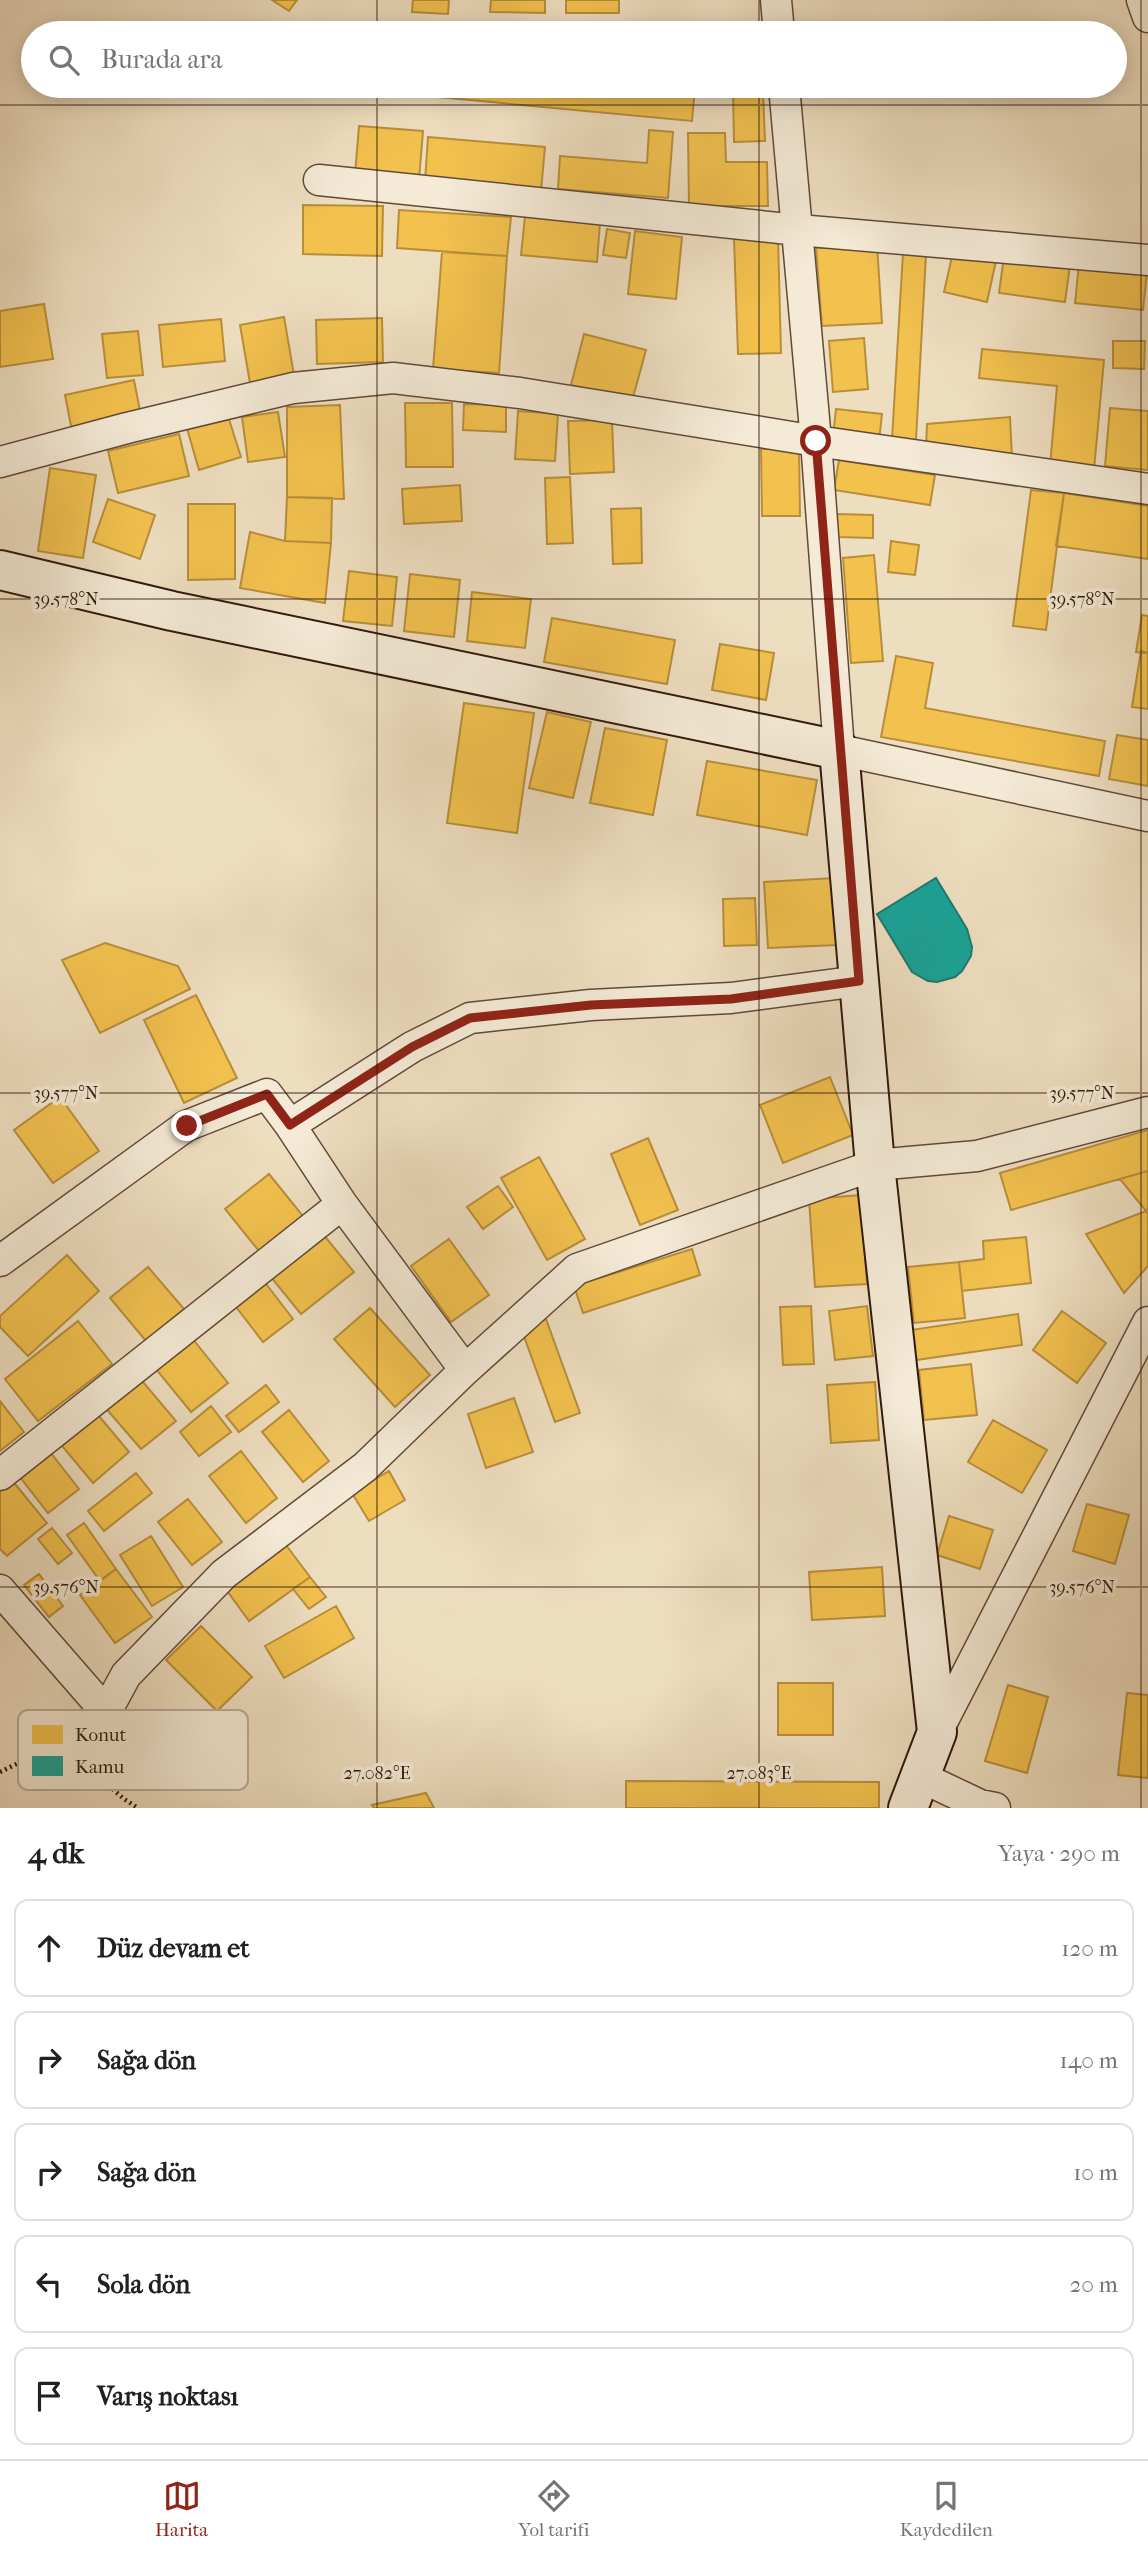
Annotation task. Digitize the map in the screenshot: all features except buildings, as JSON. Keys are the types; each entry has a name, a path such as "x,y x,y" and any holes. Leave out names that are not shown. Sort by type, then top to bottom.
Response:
{"street":[{"path":"776,0 778,21"},
{"path":"1142,0 1148,17"},
{"path":"785,98 875,1165 937,1732"},
{"path":"319,180 798,230 1148,260"},
{"path":"0,462 293,388 393,378 520,393 816,441 1148,489"},
{"path":"0,570 172,611 1148,816"},
{"path":"290,1125 412,1047 470,1018 591,1005 731,999 859,981"},
{"path":"0,1261 187,1126 267,1094 342,1204 465,1370"},
{"path":"108,1710 126,1675 224,1574 365,1466 465,1370 577,1269 875,1165 977,1156 1148,1112"},
{"path":"0,1475 342,1204"},
{"path":"995,1808 914,1793 937,1732 1145,1333"},
{"path":"0,1590 104,1710"}],"path":[{"path":"0,1772 18,1763"},
{"path":"114,1790 138,1808"}],"route":[{"path":"187,1126 267,1094 290,1125 412,1047 470,1018 591,1005 731,999 859,981 816,441"}]}
